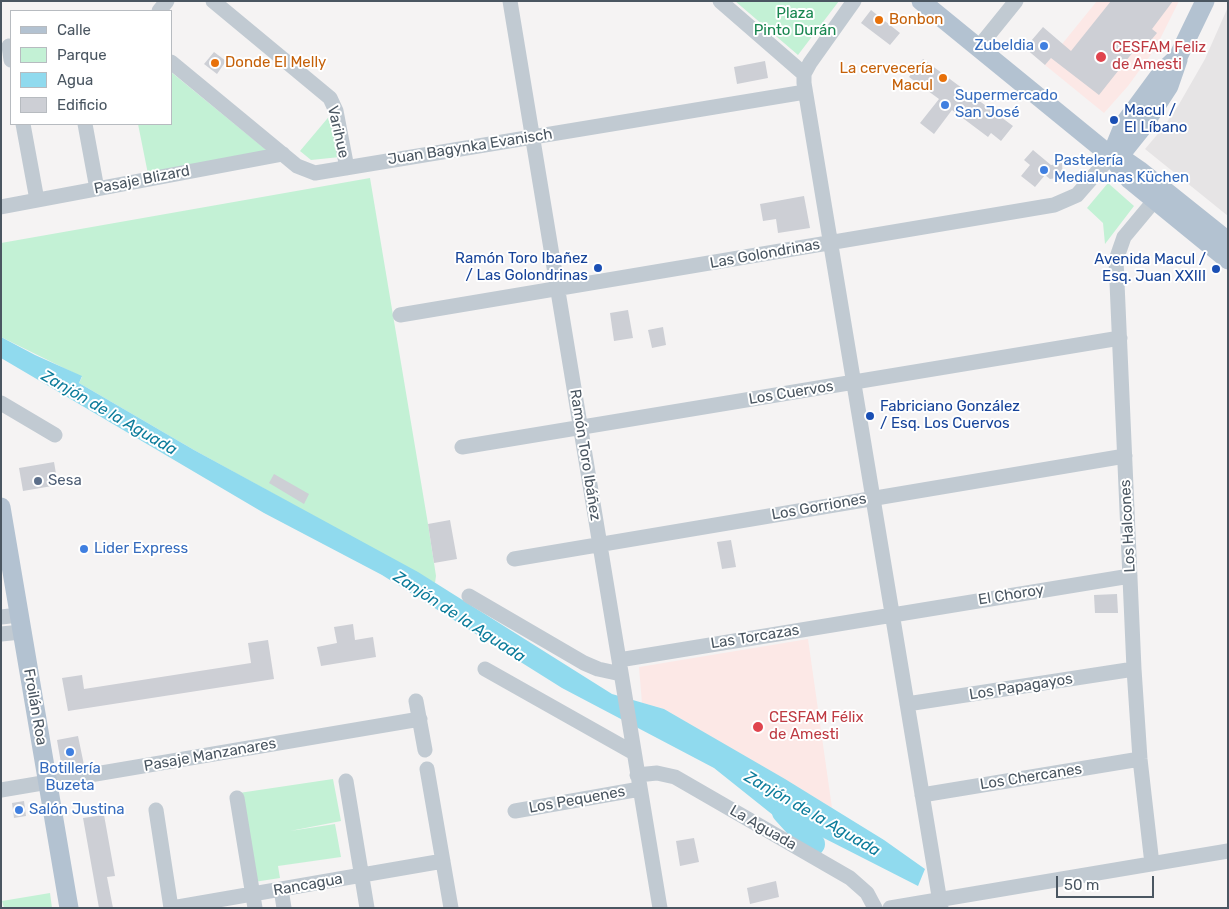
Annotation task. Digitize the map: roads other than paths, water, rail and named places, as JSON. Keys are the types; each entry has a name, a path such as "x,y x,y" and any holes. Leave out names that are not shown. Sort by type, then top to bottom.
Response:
{"main road":[{"path":"922,1 1111,156 1124,175 1228,260"},
{"path":"1111,156 1124,124 1162,71 1178,56 1205,1"},
{"path":"1111,156 1126,161 1139,170 1228,241"},
{"name":"Froilán Roa","path":"1,507 14,621 48,782 69,908"}],"street":[{"name":"Varihue","path":"213,1 332,102 347,168"},
{"name":"Ramón Toro Ibáñez","path":"510,1 660,908"},
{"path":"720,1 804,74"},
{"path":"854,1 804,74 805,92 941,904"},
{"path":"978,48 1016,1"},
{"name":"Juan Bagynka Evanisch","path":"172,63 297,166 309,172 347,168 805,92"},
{"path":"23,125 37,200"},
{"path":"85,125 97,189"},
{"name":"Pasaje Blizard","path":"1,207 283,154"},
{"name":"Las Golondrinas","path":"400,315 1062,203 1085,188 1111,156"},
{"name":"Los Halcones","path":"1152,864 1140,759 1134,670 1116,260 1118,248 1124,237 1154,201"},
{"name":"Los Cuervos","path":"462,448 1120,338"},
{"path":"1,403 55,435"},
{"name":"Los Gorriones","path":"514,559 1125,456"},
{"name":"El Choroy","path":"892,615 1130,576"},
{"path":"469,596 591,667 621,673"},
{"name":"Las Torcazas","path":"621,673 892,615"},
{"path":"1,634 14,621"},
{"path":"485,669 634,753"},
{"name":"Los Papagayos","path":"907,704 1134,670"},
{"path":"416,701 426,750"},
{"name":"Pasaje Manzanares","path":"1,790 420,719"},
{"name":"Los Chercanes","path":"922,795 1140,759"},
{"path":"427,769 451,908"},
{"name":"La Aguada","path":"638,782 657,773 675,777 850,878 867,893 875,908"},
{"path":"346,781 367,908"},
{"name":"Los Pequenes","path":"515,811 638,782"},
{"path":"237,798 254,901"},
{"path":"156,810 172,908"},
{"path":"890,908 941,904 1228,851"},
{"name":"Rancagua","path":"172,908 254,901 281,889 443,861"},
{"path":"281,889 284,908"}],"water":[{"name":"Zanjón de la Aguada","path":"1,337 82,376 79,383 194,450 418,572 612,694 664,709 785,779 884,840 925,869 918,886 810,831 803,839 714,768 562,688 382,575 264,513 1,358"}],"waterway":[{"name":"Zanjón de la Aguada","path":"784,812 813,844"}],"place":[{"name":"Bonbon","path":"879,20"},
{"name":"Zubeldia","path":"1044,46"},
{"name":"CESFAM Feliz de Amesti","path":"1101,57"},
{"name":"Donde El Melly","path":"215,63"},
{"name":"La cervecería Macul","path":"943,78"},
{"name":"Supermercado San José","path":"945,105"},
{"name":"Macul / El Líbano","path":"1114,120"},
{"name":"Pastelería Medialunas Küchen","path":"1044,170"},
{"name":"Ramón Toro Ibañez / Las Golondrinas","path":"598,268"},
{"name":"Avenida Macul / Esq. Juan XXIII","path":"1216,269"},
{"name":"Fabriciano González / Esq. Los Cuervos","path":"870,416"},
{"name":"Sesa","path":"38,481"},
{"name":"Lider Express","path":"84,549"},
{"name":"CESFAM Félix de Amesti","path":"758,727"},
{"name":"Botillería Buzeta","path":"70,752"},
{"name":"Salón Justina","path":"19,810"}],"park label":[{"name":"Plaza Pinto Durán","path":"795,22"}]}
